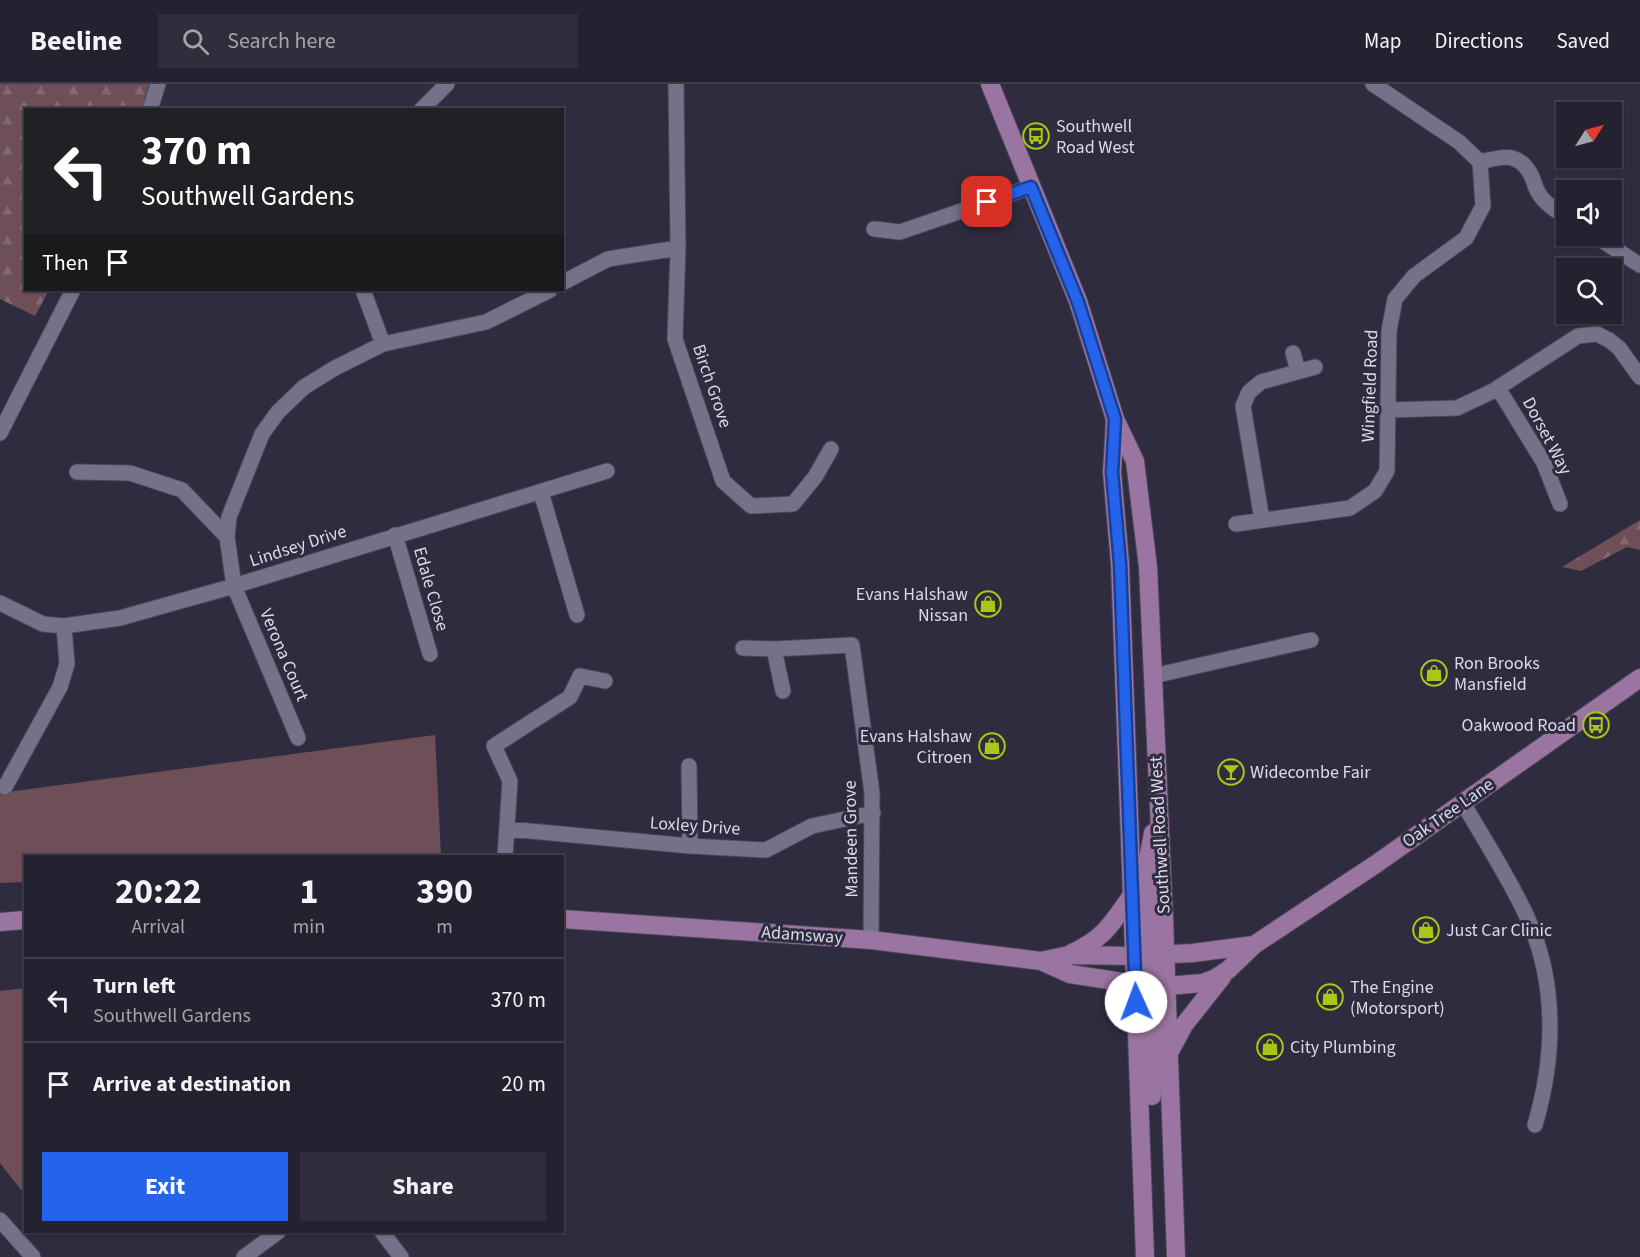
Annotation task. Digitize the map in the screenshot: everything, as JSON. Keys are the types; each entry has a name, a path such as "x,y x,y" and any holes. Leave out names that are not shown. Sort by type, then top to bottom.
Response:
{"main road":[{"name":"Southwell Road West","path":"990,84 1078,302 1115,419 1135,461 1148,567 1159,808 1150,955 1151,985 1143,1154 1145,1257"},
{"name":"Southwell Road West","path":"1115,419 1112,472 1120,563 1132,895 1150,955"},
{"name":"Oak Tree Lane","path":"1151,985 1203,983 1214,979 1228,970 1254,945 1463,803 1640,678"},
{"path":"1069,955 1090,945 1104,934 1132,895"},
{"name":"Adamsway","path":"564,919 871,940 1041,961 1070,974 1151,985"},
{"path":"0,922 24,920"},
{"name":"Oak Tree Lane","path":"1150,955 1192,953 1254,945"},
{"name":"Adamsway","path":"1041,961 1069,955 1150,955"},
{"path":"1150,955 1143,977 1151,985"},
{"path":"1168,1054 1192,1014 1228,970"},
{"name":"Southwell Road West","path":"1151,985 1168,1054 1176,1257"}],"street":[{"path":"151,108 158,84"},
{"path":"423,108 447,84"},
{"name":"Birch Grove","path":"676,84 678,248 675,339 723,481 751,506 793,504 815,477 831,449"},
{"path":"1373,84 1459,142 1480,162 1502,156 1518,159 1530,173 1538,192 1556,211"},
{"name":"Wingfield Road","path":"1236,524 1350,508 1375,491 1387,471 1389,331 1395,299 1414,276 1466,238 1483,206 1480,162"},
{"path":"874,229 900,232 1031,187"},
{"path":"1610,246 1640,265"},
{"path":"564,282 608,260 678,248"},
{"path":"0,433 72,291"},
{"path":"363,291 383,344"},
{"name":"Verona Court","path":"298,738 234,586 227,537 229,517 262,434 278,412 304,387 335,368 383,344 486,322 547,291"},
{"path":"1389,410 1457,408 1498,388 1578,336 1597,334 1619,348 1640,377"},
{"path":"1293,352 1298,371"},
{"path":"1263,520 1243,406 1249,392 1261,382 1315,367"},
{"name":"Dorset Way","path":"1498,388 1544,463 1560,504"},
{"name":"Lindsey Drive","path":"0,603 42,624 64,626 120,618 234,586 607,471"},
{"path":"77,472 130,473 182,490 227,537"},
{"path":"541,492 577,615"},
{"name":"Edale Close","path":"395,536 430,654"},
{"path":"5,787 60,687 67,664 64,626"},
{"path":"1153,676 1311,640"},
{"name":"Mandeen Grove","path":"774,649 852,645 872,793 871,940"},
{"path":"743,648 774,649 783,691"},
{"path":"506,855 510,781 494,746 570,697 579,676 604,681"},
{"path":"689,766 690,846"},
{"path":"1463,803 1524,911 1542,961 1550,1008 1549,1061 1544,1095 1535,1125"},
{"name":"Loxley Drive","path":"508,830 690,846 766,850 812,826 873,813"},
{"path":"0,1220 33,1257"},
{"path":"244,1257 277,1233"},
{"path":"383,1233 401,1257"}],"green space":[{"path":"0,84 150,84 143,108 24,108 24,291 48,291 35,316 0,299"},
{"path":"1640,520 1640,550 1627,547 1581,571 1562,567"},
{"path":"435,735 441,855 24,855 24,882 0,883 0,793"},
{"path":"24,988 24,1194 0,1163 0,991"}],"place":[{"name":"Southwell Road West","path":"1036,136"},
{"name":"Evans Halshaw Nissan","path":"988,604"},
{"name":"Ron Brooks Mansfield","path":"1434,673"},
{"name":"Oakwood Road","path":"1596,725"},
{"name":"Evans Halshaw Citroen","path":"992,746"},
{"name":"Widecombe Fair","path":"1231,772"},
{"name":"Just Car Clinic","path":"1426,930"},
{"name":"The Engine (Motorsport)","path":"1330,997"},
{"name":"City Plumbing","path":"1270,1047"}],"route":[{"path":"987,202 1031,187 1078,302 1115,419 1112,472 1120,563 1136,1002"}]}
